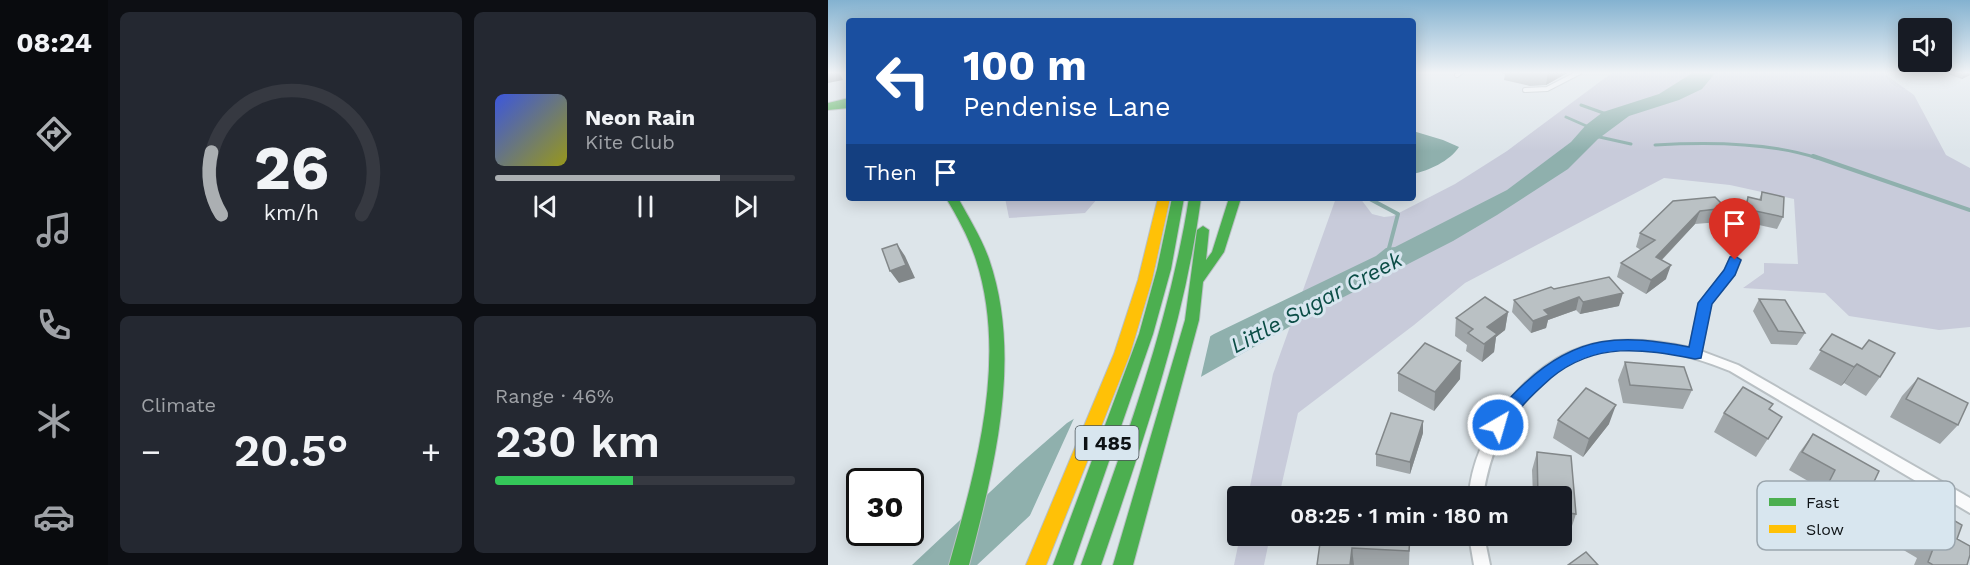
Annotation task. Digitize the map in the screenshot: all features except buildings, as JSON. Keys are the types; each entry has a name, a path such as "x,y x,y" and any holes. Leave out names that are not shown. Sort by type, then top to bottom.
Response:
{"main road":[{"path":"828,107 846,104"},
{"path":"954,201 973,234 987,276 994,312 995,344 991,423 986,454 978,495 959,565"},
{"name":"I 485","path":"1036,565 1122,354 1145,280 1163,201"},
{"name":"I 485","path":"1063,565 1146,334 1164,269 1177,201"},
{"name":"I 485","path":"1091,565 1121,480 1166,334 1187,248 1195,201"},
{"name":"I 485","path":"1123,565 1192,320 1206,201"},
{"path":"1197,281 1218,252 1234,201"}],"street":[{"path":"1695,354 1705,303 1730,272 1735,260"},
{"path":"1477,486 1480,468 1498,425 1518,399 1562,362 1589,350 1623,344 1666,347 1695,354 1734,368 1927,481"},
{"path":"1955,497 1970,506"},
{"path":"1479,546 1482,565"}],"shaded area":[{"path":"1578,98 1916,98 1946,155 1970,168 1970,327 1939,330 1849,316 1825,293 1743,288 1764,273 1764,263 1798,264 1794,199 1730,185 1664,178 1465,283 1414,325 1298,413 1281,486 1250,486 1273,374 1335,201 1362,201 1372,214 1384,217 1393,216 1455,184 1507,151"},
{"path":"1006,201 1095,201 1085,213 1009,218"},
{"path":"1238,546 1268,546 1264,565 1234,565"}],"water":[{"name":"Little Sugar Creek","path":"1645,98 1682,98 1629,116 1598,139 1568,169 1497,215 1453,241 1330,304 1190,383 1054,493 977,565 912,565 1067,423 1214,334 1507,190 1571,142 1586,125 1603,112"},
{"path":"1416,132 1459,147 1450,157 1416,173"}],"pier":[{"path":"1211,333 1200,381 1166,402 1027,522 1076,414"}],"waterway":[{"path":"1581,105 1609,115"},
{"path":"1566,117 1591,128"},
{"path":"1595,136 1631,144"},
{"path":"1655,145 1737,144 1779,149 1817,158"},
{"path":"1813,156 1970,210"},
{"name":"Little Sugar Creek","path":"1374,201 1398,214 1388,252"}],"traffic: fast":[{"path":"828,106 846,102"},
{"path":"828,107 846,105"},
{"path":"954,201 975,241 985,268 993,304 996,341 996,379 986,456 959,565"},
{"path":"1063,565 1146,334 1164,269 1177,201"},
{"path":"1091,565 1138,430 1167,337 1179,290 1195,201"},
{"path":"1197,281 1218,252 1234,201"},
{"path":"1123,565 1192,320 1203,230"}],"traffic: slow":[{"path":"1036,565 1122,354 1145,280 1163,201"}],"route":[{"path":"1498,425 1518,399 1546,373 1570,357 1589,350 1623,344 1666,347 1695,354 1705,303 1730,272 1735,260"}]}
